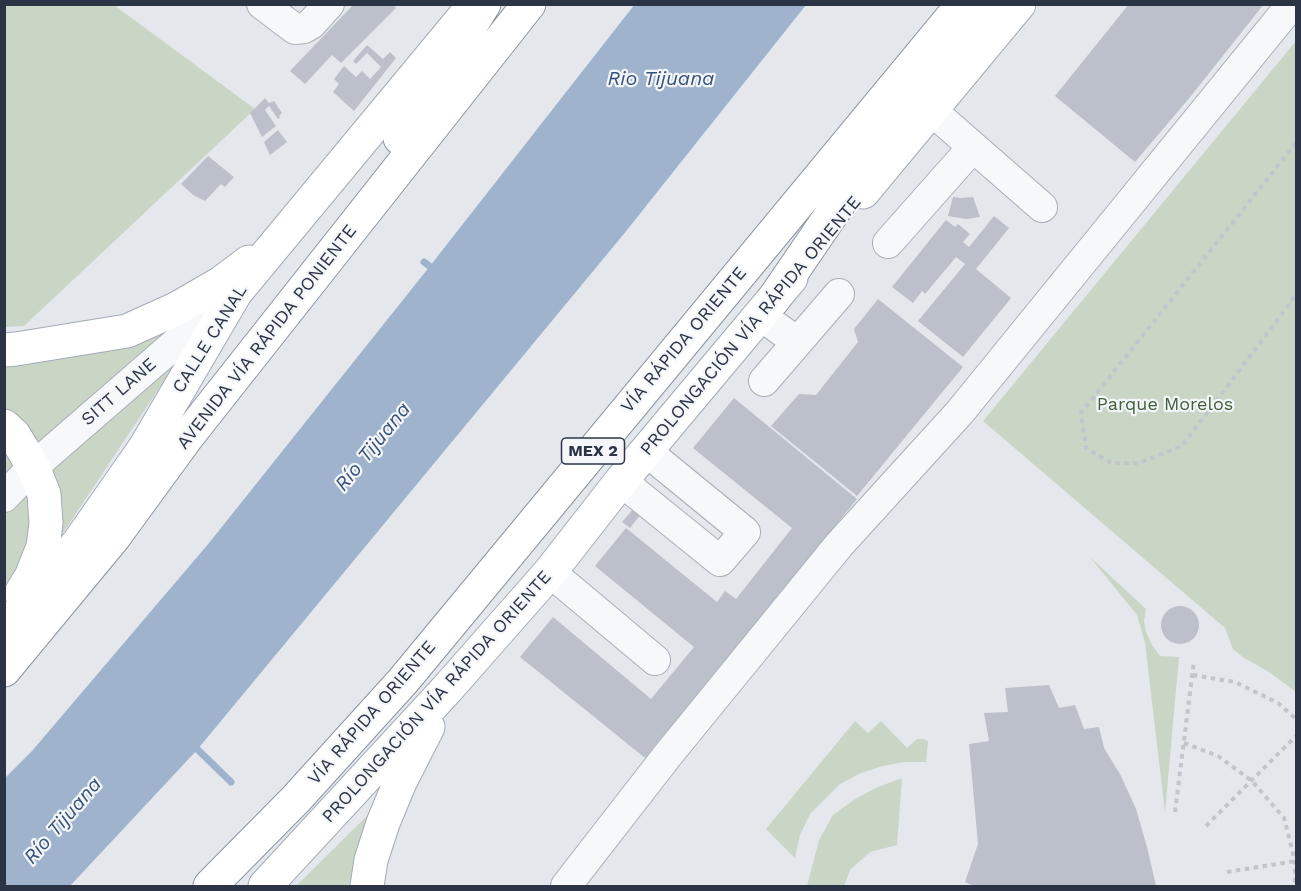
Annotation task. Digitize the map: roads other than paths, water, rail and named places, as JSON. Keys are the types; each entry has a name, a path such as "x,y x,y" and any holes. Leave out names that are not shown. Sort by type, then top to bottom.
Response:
{"main road":[{"name":"CALLE CANAL","path":"4,627 33,598 79,543 144,449 236,292 474,4"},
{"path":"309,283 484,4"},
{"name":"AVENIDA VÍA RÁPIDA PONIENTE","path":"4,670 114,537 188,437 529,4"},
{"name":"VÍA RÁPIDA ORIENTE","path":"210,886 296,799 403,681 963,4"},
{"path":"767,307 907,108 988,4"},
{"name":"PROLONGACIÓN VÍA RÁPIDA ORIENTE","path":"265,886 447,689 550,572 621,481 1019,4"},
{"path":"4,350 126,331 186,303 221,283 278,242"},
{"path":"4,426 14,435 33,467 44,494 46,523 43,547 31,577 4,617"},
{"path":"367,886 371,860 382,823 447,689"}],"street":[{"path":"262,4 296,29 311,24 330,4"},
{"path":"566,886 667,756 831,555 960,412 1292,4"},
{"path":"931,110 1042,207"},
{"path":"888,243 973,147"},
{"name":"SITT LANE","path":"4,496 33,467 236,292"},
{"path":"764,381 839,294"},
{"path":"767,307 797,342"},
{"path":"621,481 720,561 745,532 646,452"},
{"path":"550,572 655,660"}],"water":[{"name":"Rio Tijuana","path":"635,4 806,5 623,235 197,750 70,886 5,886 5,778 32,751 209,543"}],"waterway":[{"path":"424,262 436,271"},
{"path":"192,744 231,782"}],"park label":[{"name":"Parque Morelos","path":"1165,405"}],"water label":[{"name":"Río Tijuana","path":"373,447"},
{"name":"Río Tijuana","path":"63,821"}]}
